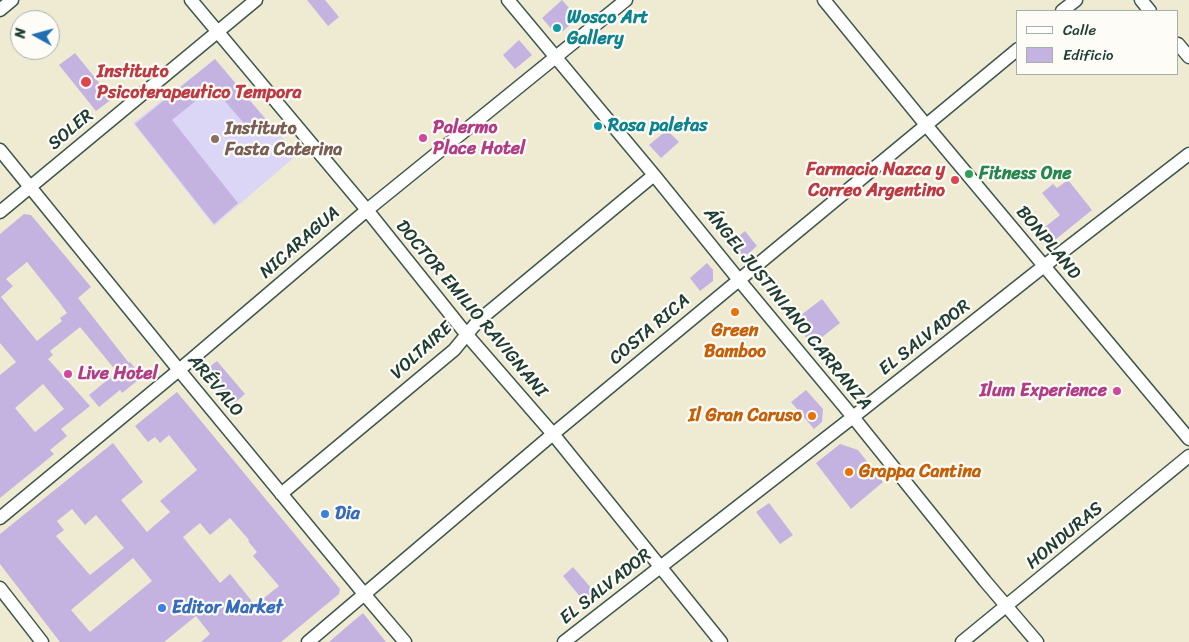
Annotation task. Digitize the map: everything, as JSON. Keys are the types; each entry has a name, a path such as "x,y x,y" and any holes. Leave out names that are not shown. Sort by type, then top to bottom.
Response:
{"street":[{"path":"0,10 12,0"},
{"name":"DOCTOR EMILIO RAVIGNANI","path":"192,0 467,335 552,434 721,642"},
{"name":"SOLER","path":"0,212 256,0"},
{"name":"ÁNGEL JUSTINIANO CARRANZA","path":"508,0 1037,642"},
{"name":"NICARAGUA","path":"0,518 179,370 366,210 626,0"},
{"name":"BONPLAND","path":"824,0 1189,439"},
{"path":"1063,10 1076,0"},
{"path":"1141,0 1149,10"},
{"path":"1179,45 1189,57"},
{"name":"COSTA RICA","path":"308,642 552,434 1016,51"},
{"name":"ARÉVALO","path":"0,150 281,494 405,642"},
{"name":"EL SALVADOR","path":"564,642 1189,154"},
{"name":"VOLTAIRE","path":"281,494 454,350 478,321 654,175"},
{"name":"HONDURAS","path":"962,642 1189,456"},
{"path":"0,588 42,642"}],"shaded area":[{"name":"Instituto Fasta Caterina","path":"215,59 297,155 214,226 133,123"}],"building":[{"path":"307,0 325,0 339,17 328,26"},
{"path":"562,0 578,18 563,31 556,32 542,18"},
{"path":"519,40 532,55 515,69 503,55"},
{"name":"Instituto Psicoterapeutico Tempora","path":"75,53 112,99 96,111 59,65"},
{"path":"215,59 267,121 252,133 213,87 172,120 238,203 214,224 135,124"},
{"path":"667,130 679,142 661,158 649,145"},
{"path":"1068,180 1092,210 1050,244 1041,242 1035,235 1060,215 1042,193 1053,184 1057,188"},
{"path":"24,214 31,215 91,287 78,298 142,377 122,393 120,390 99,407 89,395 117,372 80,327 50,351 53,355 48,359 90,406 61,429 67,436 50,450 54,454 0,498 0,375 16,362 0,343 0,234","holes":["27,262 67,313 60,318 62,321 37,341 1,297 13,286 6,279","43,384 64,409 35,432 15,408"]},
{"path":"745,231 757,246 748,254 740,255 730,243"},
{"path":"707,263 713,270 713,281 700,291 690,278"},
{"path":"822,299 840,323 812,345 793,321"},
{"path":"217,361 245,394 231,406 206,376 207,369"},
{"name":"Il Gran Caruso","path":"806,390 823,409 822,422 814,429 791,402"},
{"path":"177,392 340,589 339,594 281,642 201,642 210,634 196,616 164,642 60,642 0,564 0,534 113,443 143,482 121,500 147,532 170,512 160,501 197,470 169,435 160,443 155,437 148,442 135,426","holes":["72,509 85,525 96,515 124,548 90,575 56,536 64,530 57,521","230,518 257,552 253,556 279,586 255,605 230,574 220,583 183,537 200,523 210,535","133,558 152,581 90,632 71,610"]},
{"name":"Grappa Cantina","path":"840,444 858,450 883,482 851,509 816,463"},
{"path":"769,503 793,535 780,544 756,512"},
{"path":"573,567 598,596 587,605 563,576"},
{"path":"363,613 386,642 329,642 344,629"}],"place":[{"name":"Wosco Art Gallery","path":"557,28"},
{"name":"Instituto Psicoterapeutico Tempora","path":"86,82"},
{"name":"Rosa paletas","path":"598,126"},
{"name":"Palermo Place Hotel","path":"423,138"},
{"name":"Instituto Fasta Caterina","path":"215,139"},
{"name":"Fitness One","path":"969,174"},
{"name":"Farmacia Nazca y Correo Argentino","path":"955,180"},
{"name":"Green Bamboo","path":"735,312"},
{"name":"Live Hotel","path":"68,374"},
{"name":"Ilum Experience","path":"1117,391"},
{"name":"Il Gran Caruso","path":"812,416"},
{"name":"Grappa Cantina","path":"849,472"},
{"name":"Dia","path":"325,514"},
{"name":"Editor Market","path":"162,608"}]}
